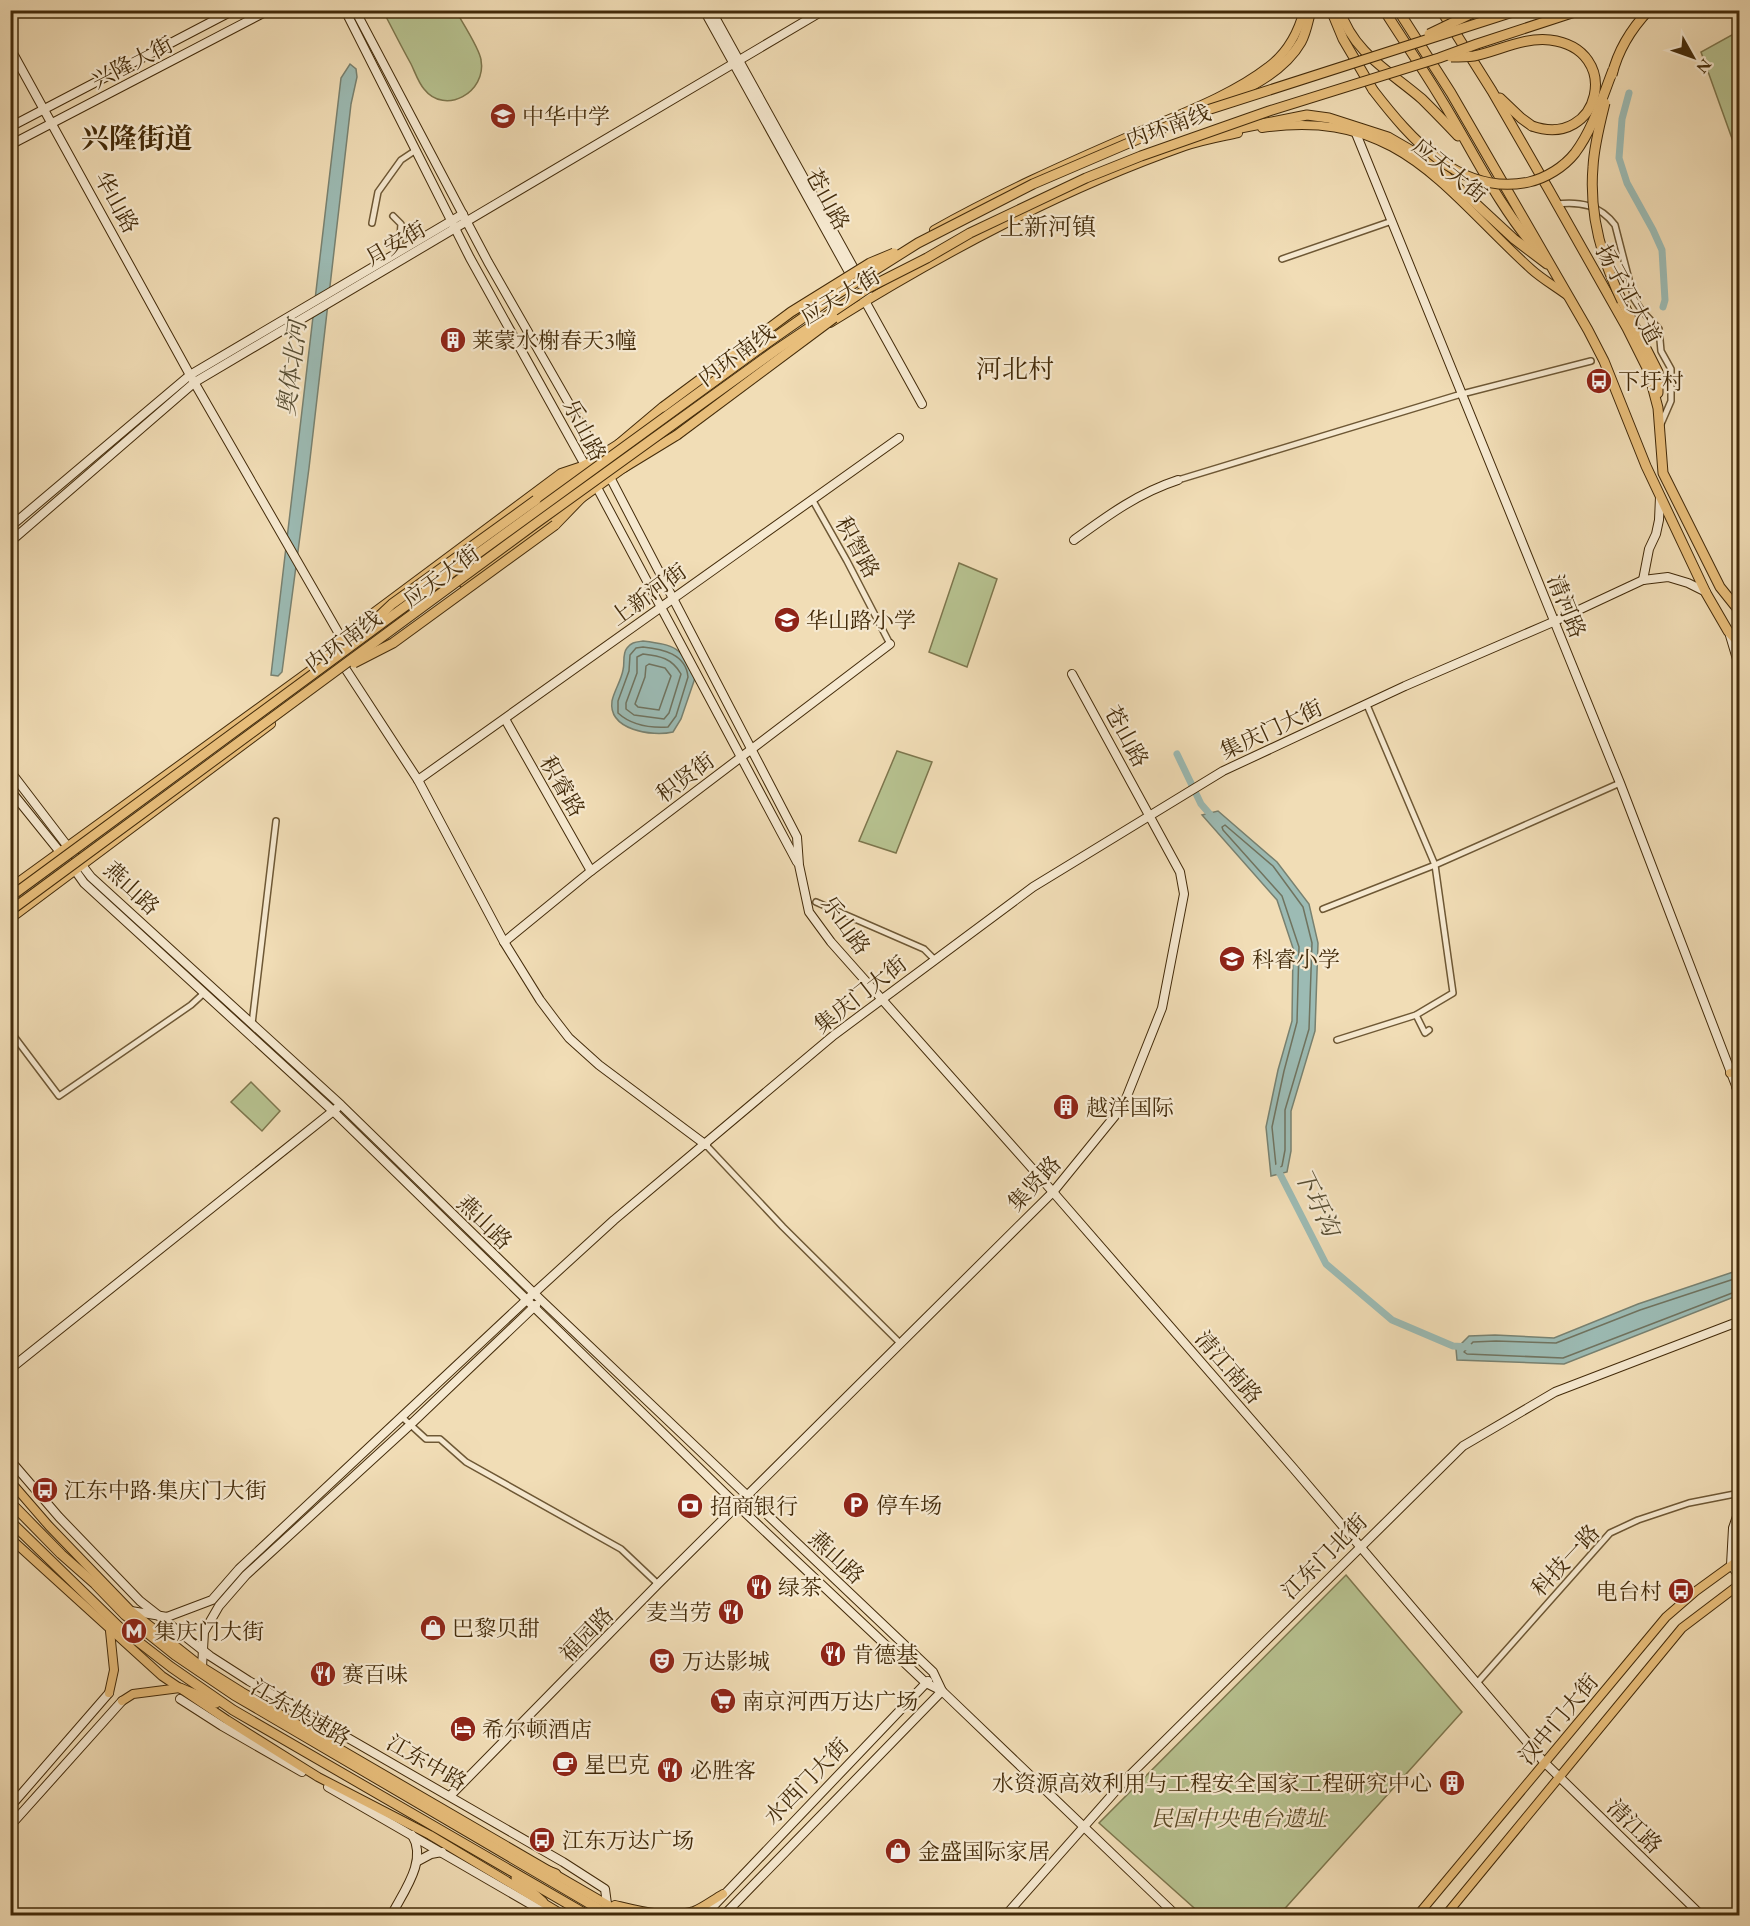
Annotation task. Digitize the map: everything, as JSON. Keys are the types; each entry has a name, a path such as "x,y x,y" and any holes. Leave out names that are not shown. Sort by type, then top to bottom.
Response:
{"highway":[{"path":"1201,112 1247,89 1291,56 1301,42 1311,10"},
{"path":"1331,10 1343,39 1372,90 1414,139 1448,166 1482,182 1518,184 1553,172 1575,153 1591,124 1629,34 1648,10"},
{"path":"1340,10 1349,32 1359,46 1382,68 1420,98 1469,147"},
{"path":"1384,10 1521,232 1552,267"},
{"path":"1398,10 1451,93 1604,361 1646,466 1706,592 1728,631 1740,644"},
{"name":"扬子江大道","path":"1441,10 1492,91 1638,349 1648,370 1658,408 1664,473 1720,587 1736,604 1740,612"},
{"path":"1395,50 1479,10"},
{"name":"内环南线","path":"10,897 834,296 918,243 1034,184 1201,112 1519,10"},
{"name":"内环南线","path":"10,911 325,668 776,350 868,288 970,233 1086,178 1187,139 1269,111 1439,58 1581,10"},
{"path":"1439,58 1473,56 1542,39 1561,42 1578,49 1588,59 1596,82 1594,97 1582,118 1566,128 1550,130 1532,126 1492,91"},
{"path":"1613,70 1593,167 1598,234 1605,263 1658,372 1658,408"},
{"path":"1187,139 1307,115 1329,118 1357,129 1388,136 1419,154 1476,202 1514,239 1552,267"},
{"path":"618,444 663,407 791,312 870,263 918,243"},
{"path":"623,468 677,435 843,311 927,258"},
{"path":"325,668 392,604 585,465"},
{"path":"325,668 393,643 555,525 585,494"},
{"name":"江东快速路","path":"10,1502 125,1615 176,1655 241,1699 507,1855 606,1908"},
{"name":"江东快速路","path":"10,1521 118,1626 171,1668 233,1710 589,1916"},
{"path":"202,1667 241,1699"},
{"path":"180,1688 233,1710"},
{"path":"507,1855 556,1874"},
{"path":"501,1864 543,1902"}],"main road":[{"name":"应天大街","path":"10,888 325,668 567,484 585,465 854,276 1011,189 1238,86 1268,68 1282,53 1297,32 1304,10"},
{"name":"应天大街","path":"10,919 80,869 345,668 780,354 968,242 1102,179 1186,145 1250,130 1291,124 1322,124 1357,129 1424,167 1472,209 1532,270 1568,296"},
{"name":"应天大街","path":"325,668 342,639 365,619 561,473 585,465"},
{"path":"1730,1073 1740,1070"},
{"name":"江东中路","path":"10,1481 49,1526 131,1611 202,1667 556,1874 606,1908 627,1916"},
{"path":"10,1538 162,1676 318,1777 430,1835 565,1916"},
{"name":"汉中门大街","path":"1417,1916 1666,1617 1740,1559"},
{"name":"汉中门大街","path":"1445,1916 1683,1628 1740,1584"},
{"path":"109,1693 114,1671 110,1631"},
{"path":"122,1701 133,1694 180,1688"},
{"path":"606,1908 676,1914 695,1910 723,1894"}],"street":[{"name":"兴隆大街","path":"10,128 234,10"},
{"name":"兴隆大街","path":"10,144 269,10"},
{"name":"乐山路","path":"345,10 455,229 585,465 739,758 799,865"},
{"name":"乐山路","path":"355,10 465,218 598,456 796,837 799,865 809,912 831,942 882,999"},
{"name":"苍山路","path":"704,10 737,63"},
{"name":"苍山路","path":"711,10 737,63 868,300 922,404"},
{"name":"月安街","path":"10,542 192,379 302,319 455,229 465,218 737,63 824,10"},
{"name":"华山路","path":"10,48 192,379 342,639"},
{"name":"清河路","path":"1357,129 1392,221 1620,783 1740,1096"},
{"path":"372,223 378,192 401,159 416,150"},
{"path":"1556,204 1574,202 1589,205 1607,215 1615,225 1634,299 1659,329 1661,351 1671,369 1671,400 1659,429"},
{"path":"393,216 401,224 399,251"},
{"path":"10,527 192,379 339,286 451,220 465,218"},
{"path":"1282,259 1392,221"},
{"path":"1074,540 1117,508 1158,486 1463,395 1591,362"},
{"name":"上新河街","path":"418,780 899,438"},
{"path":"1660,494 1659,520 1649,549 1643,579 1668,577 1706,592"},
{"name":"积智路","path":"812,499 890,644"},
{"name":"集庆门大街","path":"216,1603 239,1569 614,1220 706,1145 834,1035 1033,887 1223,771 1643,579"},
{"path":"1728,631 1740,669"},
{"name":"积贤街","path":"504,942 591,871 890,644"},
{"path":"345,668 418,780 504,942 540,1000 569,1038 599,1065 706,1145 783,1227 900,1343"},
{"name":"苍山路","path":"1072,674 1151,814"},
{"path":"1337,1040 1416,1016 1453,993 1435,865 1367,705"},
{"name":"积睿路","path":"505,718 591,871"},
{"name":"燕山路","path":"10,771 64,849"},
{"path":"1323,909 1435,865 1620,783"},
{"name":"燕山路","path":"10,790 80,869 340,1105 541,1300 933,1672 942,1691"},
{"name":"集贤路","path":"747,1496 1053,1192 1123,1106 1162,1008 1184,894 1180,872 1151,814"},
{"path":"252,1024 276,821"},
{"name":"燕山路","path":"80,869 84,883 333,1111 738,1506 926,1683 942,1691 1177,1916"},
{"path":"816,902 924,949 934,959"},
{"path":"10,1031 59,1096 191,1005 204,993"},
{"name":"清江南路","path":"882,999 1053,1192 1544,1762"},
{"path":"1416,1016 1425,1033 1429,1030"},
{"path":"10,1369 340,1105"},
{"path":"202,1667 204,1632 216,1603 410,1425 541,1300"},
{"name":"江东门北街","path":"1005,1916 1127,1778 1462,1446 1555,1392 1740,1322"},
{"path":"402,1417 426,1439 440,1439 466,1462 621,1548 658,1584"},
{"name":"江东中路","path":"10,1460 59,1517 140,1601 203,1650 249,1681 563,1862 605,1889 606,1908"},
{"name":"科技一路","path":"1477,1683 1610,1533 1638,1520 1689,1503 1740,1493"},
{"name":"福园路","path":"450,1796 747,1496"},
{"path":"1740,1508 1733,1528 1731,1565 1740,1578"},
{"path":"780,1546 784,1536 790,1537"},
{"path":"131,1611 167,1617 216,1603"},
{"name":"水西门大街","path":"704,1916 926,1683 933,1672"},
{"name":"水西门大街","path":"723,1916 942,1691"},
{"path":"10,1807 109,1693"},
{"path":"180,1699 551,1916"},
{"path":"10,1826 122,1701"},
{"name":"清江路","path":"1544,1762 1702,1916"},
{"path":"391,1916 418,1861 418,1845 412,1834"},
{"path":"418,1861 431,1854 442,1852"}],"green space":[{"path":"383,11 456,11 480,55 481,72 478,82 463,97 443,100 433,97 418,80"},
{"path":"1739,31 1739,158 1701,52"},
{"path":"959,563 997,579 967,667 929,652"},
{"path":"897,751 932,762 896,853 859,841"},
{"path":"251,1082 280,1111 262,1131 231,1102"},
{"name":"民国中央电台遗址","path":"1346,1575 1462,1712 1279,1915 1202,1915 1099,1823"}],"water":[{"path":"350,64 356,69 357,77 351,104 309,468 282,672 278,676 271,675 341,78"},
{"path":"643,641 676,649 686,660 695,678 681,719 673,732 654,733 633,729 617,719 613,711 612,701 624,667 625,650 632,643"},
{"path":"1218,811 1277,862 1309,904 1318,943 1315,1031 1291,1111 1291,1151 1287,1172 1271,1176 1266,1127 1278,1070 1292,1021 1293,948 1277,900 1202,815"},
{"path":"1739,1270 1739,1295 1564,1364 1457,1360 1456,1349 1469,1336 1554,1338 1638,1304"}],"waterway":[{"path":"1629,93 1622,119 1619,158 1627,183 1662,250 1665,300 1663,307"},
{"name":"下圩沟","path":"1177,754 1201,804 1215,820"},
{"name":"下圩沟","path":"1277,1168 1326,1264 1392,1320 1453,1346 1469,1347"}],"place":[{"name":"中华中学","path":"503,116"},
{"name":"莱蒙水榭春天3幢","path":"453,340"},
{"name":"下圩村","path":"1599,381"},
{"name":"华山路小学","path":"787,620"},
{"name":"科睿小学","path":"1232,959"},
{"name":"越洋国际","path":"1066,1107"},
{"name":"江东中路·集庆门大街","path":"45,1490"},
{"name":"停车场","path":"856,1505"},
{"name":"招商银行","path":"690,1506"},
{"name":"绿茶","path":"759,1587"},
{"name":"电台村","path":"1681,1591"},
{"name":"麦当劳","path":"731,1612"},
{"name":"巴黎贝甜","path":"433,1628"},
{"name":"集庆门大街","path":"134,1631"},
{"name":"肯德基","path":"833,1654"},
{"name":"万达影城","path":"662,1661"},
{"name":"赛百味","path":"323,1674"},
{"name":"南京河西万达广场","path":"723,1701"},
{"name":"希尔顿酒店","path":"463,1729"},
{"name":"星巴克","path":"565,1764"},
{"name":"必胜客","path":"670,1770"},
{"name":"水资源高效利用与工程安全国家工程研究中心","path":"1452,1783"},
{"name":"江东万达广场","path":"542,1840"},
{"name":"金盛国际家居","path":"898,1851"}],"district":[{"name":"兴隆街道","path":"137,138"},
{"name":"上新河镇","path":"1048,227"},
{"name":"河北村","path":"1015,369"}],"water label":[{"name":"奥体北河","path":"292,368"}]}
